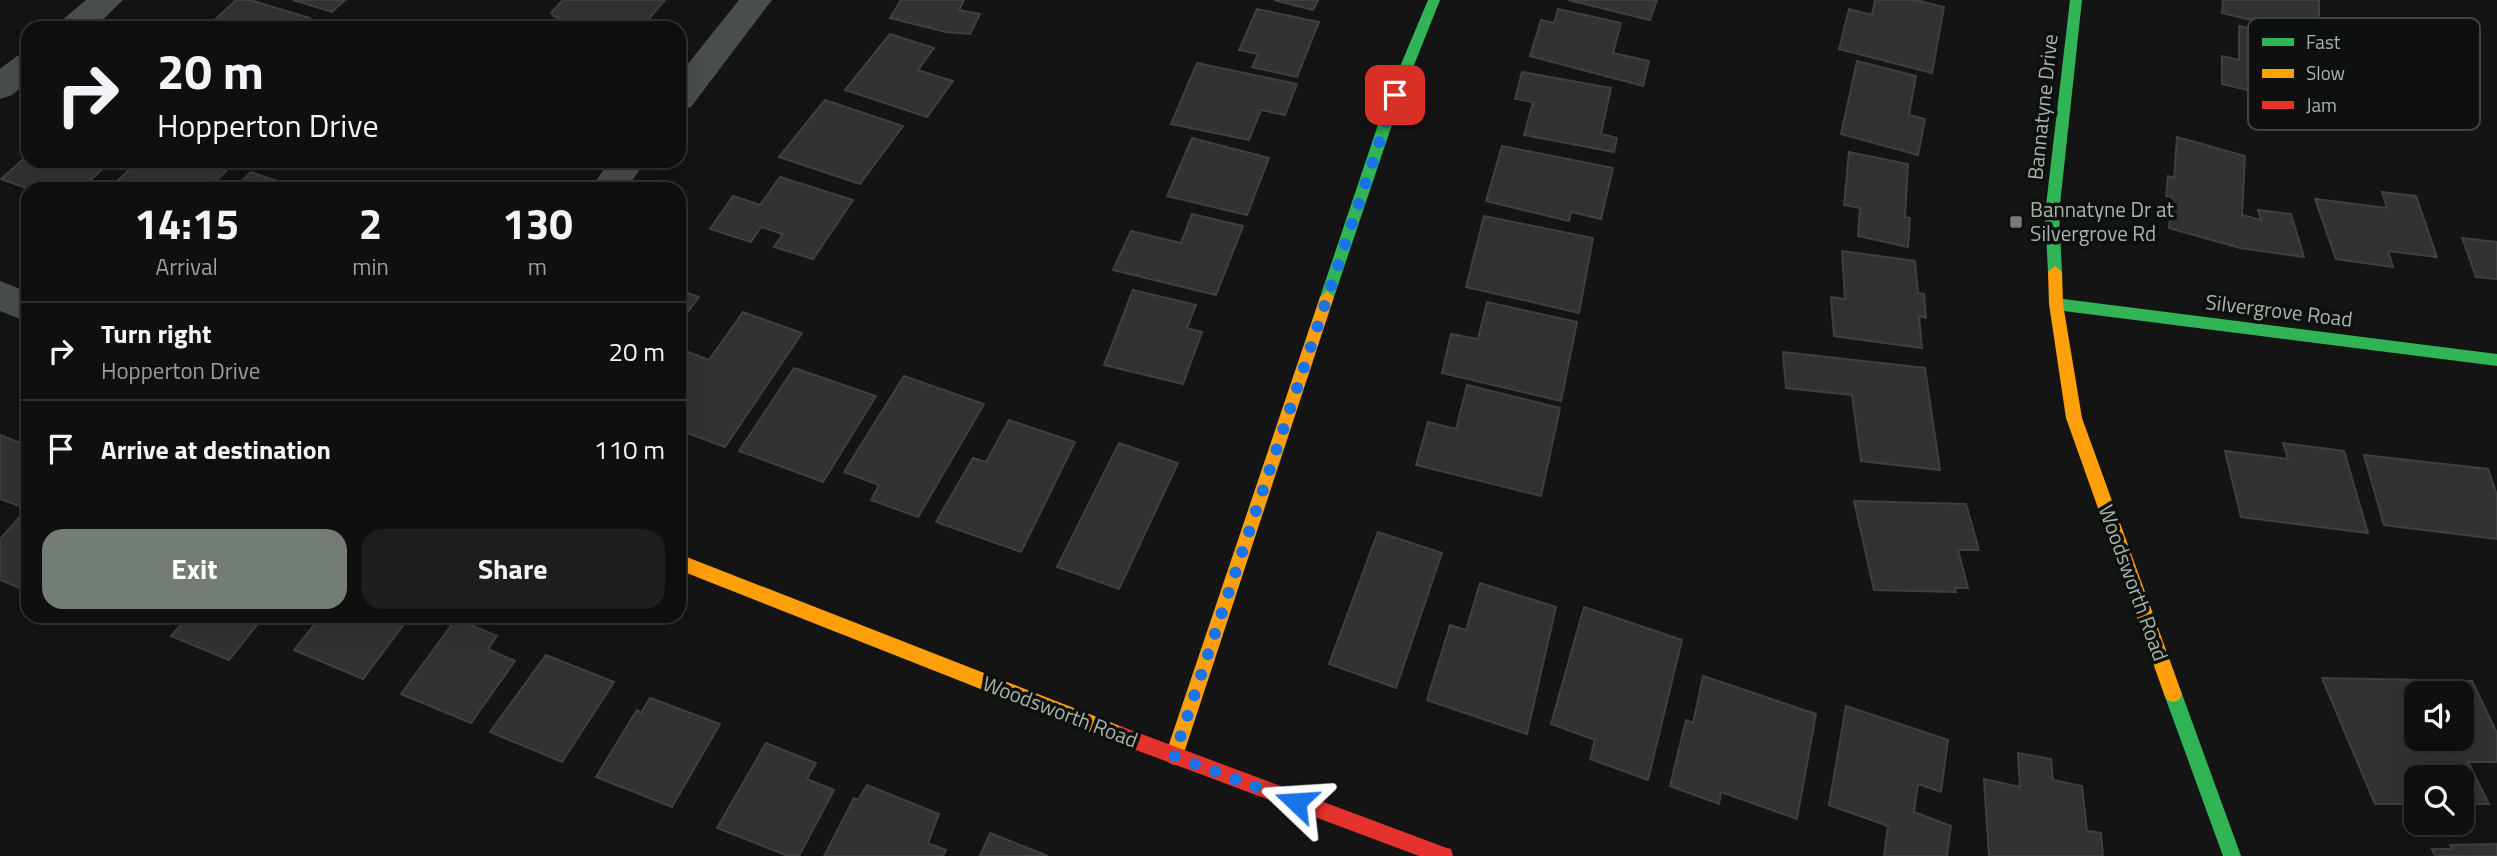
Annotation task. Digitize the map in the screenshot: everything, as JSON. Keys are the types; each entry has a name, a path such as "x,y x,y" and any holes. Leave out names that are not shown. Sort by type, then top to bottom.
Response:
{"street":[{"path":"82,21 107,0"},
{"path":"686,89 756,0"},
{"path":"1174,756 1395,95 1434,0"},
{"name":"Bannatyne Drive","path":"2056,304 2052,214 2076,0"},
{"path":"0,87 21,70"},
{"path":"612,182 624,168"},
{"path":"0,296 21,304"},
{"name":"Woodsworth Road","path":"2056,304 2074,418 2232,856"},
{"name":"Silvergrove Road","path":"2056,304 2497,360"},
{"name":"Woodsworth Road","path":"686,565 1174,756 1444,856"}],"building":[{"path":"236,0 250,0 310,18 307,21 214,21"},
{"path":"293,0 345,0 332,12"},
{"path":"563,0 665,0 647,21 569,21 551,13"},
{"path":"901,0 964,0 959,10 980,14 970,34 946,32 890,18"},
{"path":"1274,0 1318,0 1313,10"},
{"path":"1568,0 1657,0 1650,20"},
{"path":"1875,0 1916,0 1944,7 1932,73 1839,49 1849,9 1872,15"},
{"path":"2223,0 2319,0 2319,18 2248,19 2222,13"},
{"path":"1257,9 1319,22 1297,77 1252,67 1258,54 1239,50"},
{"path":"1558,9 1621,23 1613,53 1649,61 1643,86 1530,56 1541,20 1554,23"},
{"path":"2239,26 2248,28 2248,90 2222,84 2222,56 2239,60"},
{"path":"890,34 934,48 918,70 953,81 927,117 845,90"},
{"path":"1857,61 1916,76 1909,115 1925,119 1918,155 1841,134"},
{"path":"1197,63 1297,84 1285,115 1261,110 1249,140 1171,124"},
{"path":"1522,72 1611,88 1601,134 1617,138 1614,152 1524,135 1533,102 1515,99"},
{"path":"825,100 903,126 860,184 779,157"},
{"path":"2177,137 2245,156 2242,215 2261,220 2258,210 2291,214 2304,257 2240,248 2169,228 2172,197 2166,196 2168,176 2174,178"},
{"path":"1192,138 1269,158 1247,215 1167,196"},
{"path":"1502,146 1613,168 1601,219 1571,212 1569,221 1486,201"},
{"path":"1849,152 1908,164 1905,217 1910,218 1908,247 1858,236 1860,208 1844,205"},
{"path":"21,161 21,168 104,168 88,182 21,182 21,186 1,179"},
{"path":"131,168 229,168 215,182 116,182"},
{"path":"251,172 280,182 241,182"},
{"path":"780,177 853,200 813,259 774,247 783,234 761,227 751,242 710,229 733,196 760,205"},
{"path":"2382,192 2416,196 2437,257 2388,251 2393,267 2336,259 2315,199 2387,208"},
{"path":"1192,214 1243,226 1216,295 1113,270 1131,231 1181,243"},
{"path":"1484,216 1593,238 1579,313 1466,287"},
{"path":"2462,238 2497,242 2497,279 2476,277"},
{"path":"1842,251 1915,261 1918,293 1924,294 1926,318 1919,316 1922,348 1834,336 1831,297 1845,299"},
{"path":"1133,290 1196,305 1187,328 1202,332 1183,384 1104,365"},
{"path":"686,292 699,297 686,315"},
{"path":"1487,302 1577,322 1561,401 1442,373 1451,334 1478,339"},
{"path":"743,312 802,333 725,447 686,433 686,355 688,352 709,360"},
{"path":"1783,352 1925,368 1940,470 1861,461 1852,395 1786,388"},
{"path":"794,368 876,396 823,482 739,451"},
{"path":"904,376 984,404 918,517 871,500 879,485 844,472"},
{"path":"1467,385 1560,408 1541,496 1416,465 1428,422 1456,429"},
{"path":"1009,420 1075,442 1021,552 936,522 973,458 986,462"},
{"path":"0,435 21,443 21,505 0,499"},
{"path":"1119,443 1178,463 1119,589 1057,567"},
{"path":"2283,443 2344,451 2368,533 2241,517 2225,451 2288,459"},
{"path":"2364,455 2488,469 2497,495 2497,539 2384,525"},
{"path":"1854,501 1966,504 1979,550 1958,550 1968,588 1955,588 1956,592 1874,590"},
{"path":"21,516 20,588 0,580 0,539"},
{"path":"1378,532 1442,553 1396,688 1329,664"},
{"path":"1480,583 1556,607 1527,734 1427,700 1450,625 1466,630"},
{"path":"1584,607 1682,640 1648,780 1590,759 1595,740 1551,724"},
{"path":"182,623 258,623 229,660 171,636"},
{"path":"315,623 405,623 363,679 294,650"},
{"path":"453,623 466,623 497,636 488,649 515,661 471,723 401,694"},
{"path":"546,655 614,682 562,762 490,732"},
{"path":"1703,676 1816,714 1797,819 1721,792 1719,804 1670,786 1686,720 1693,723"},
{"path":"2322,678 2472,681 2404,681 2404,751 2474,751 2474,685 2497,733 2497,762 2468,762 2470,765 2404,765 2404,804 2375,804"},
{"path":"650,698 720,724 672,807 596,777 637,710 641,713"},
{"path":"1846,706 1948,740 1941,792 1918,784 1914,812 1951,826 1947,856 1884,856 1888,826 1829,805"},
{"path":"766,743 816,763 807,779 834,790 799,856 788,856 717,828"},
{"path":"2018,753 2051,759 2053,780 2082,786 2087,831 2101,833 2103,856 1989,856 1984,779 2020,787"},
{"path":"2474,774 2489,804 2474,804"},
{"path":"867,785 939,814 928,843 946,850 943,856 824,856 854,798 858,800"},
{"path":"990,833 1048,856 980,856"},
{"path":"2497,844 2497,856 2435,856 2432,849 2452,849 2450,845"}],"traffic: fast":[{"path":"1327,297 1395,95 1434,0"},
{"path":"2055,272 2052,214 2076,0"},
{"path":"2056,304 2497,360"},
{"path":"2173,694 2232,856"}],"traffic: slow":[{"path":"2055,272 2056,304 2074,418 2173,694"},
{"path":"1174,756 1327,297"},
{"path":"686,565 1120,735"}],"traffic: jam":[{"path":"1120,735 1444,856"}],"place":[{"name":"Bannatyne Dr at Silvergrove Rd","path":"2016,222"}],"route":[{"path":"1296,802 1174,756 1395,95"}]}
